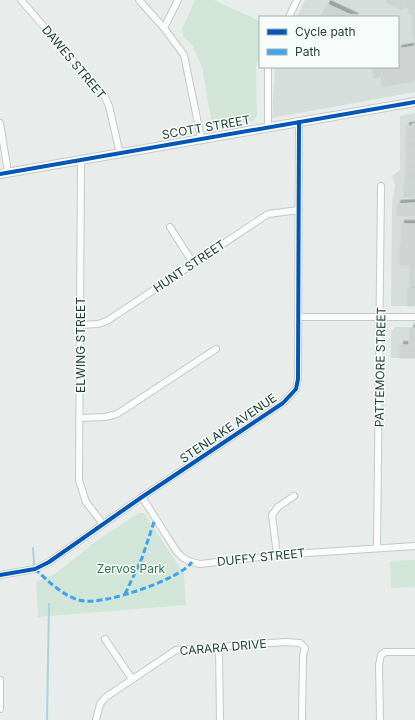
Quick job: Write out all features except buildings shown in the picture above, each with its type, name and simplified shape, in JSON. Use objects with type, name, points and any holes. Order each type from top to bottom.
[{"type":"street","name":"DAWES STREET","points":[[21,0],[105,97],[109,106],[120,154]]},
{"type":"street","points":[[139,0],[164,28],[184,55],[201,138]]},
{"type":"street","points":[[164,28],[178,0]]},
{"type":"street","points":[[289,16],[297,0]]},
{"type":"street","points":[[268,68],[268,127]]},
{"type":"street","name":"SCOTT STREET","points":[[4,173],[415,102]]},
{"type":"street","name":"STENLAKE AVENUE","points":[[0,575],[35,569],[42,566],[289,398],[296,389],[298,379],[299,318],[299,122]]},
{"type":"street","points":[[0,123],[4,173]]},
{"type":"street","name":"ELWING STREET","points":[[81,160],[80,488],[86,502],[103,524]]},
{"type":"street","name":"PATTEMORE STREET","points":[[377,548],[381,317],[381,186]]},
{"type":"street","name":"HUNT STREET","points":[[80,325],[98,324],[107,321],[268,214],[299,210]]},
{"type":"street","points":[[170,227],[193,263]]},
{"type":"street","points":[[299,318],[415,317]]},
{"type":"street","points":[[80,418],[105,417],[117,414],[216,349]]},
{"type":"street","points":[[277,555],[272,515],[278,507],[294,496]]},
{"type":"street","name":"DUFFY STREET","points":[[142,497],[183,559],[200,564],[277,555],[415,546]]},
{"type":"street","points":[[105,639],[132,679]]},
{"type":"street","name":"CARARA DRIVE","points":[[96,720],[100,704],[106,697],[176,650],[285,642],[300,643],[305,648],[303,656],[302,720]]},
{"type":"street","points":[[219,647],[220,720]]},
{"type":"street","points":[[380,720],[381,655],[384,652],[415,652]]},
{"type":"street","points":[[0,680],[0,710]]},
{"type":"shaded area","points":[[305,0],[415,0],[415,92],[272,118],[275,68],[399,68],[399,16],[297,16]]},
{"type":"shaded area","points":[[415,113],[415,306],[391,306],[392,203],[395,186],[392,176],[400,170],[400,116]]},
{"type":"shaded area","points":[[395,327],[415,327],[415,358],[391,358],[391,332]]},
{"type":"green space","points":[[195,0],[214,0],[259,21],[259,60],[256,66],[257,116],[253,121],[217,127],[212,124],[202,67],[192,45],[183,36],[182,29]]},
{"type":"green space","name":"Zervos Park","points":[[139,513],[144,513],[184,574],[186,605],[38,617],[36,582],[55,574],[99,539]]},
{"type":"green space","points":[[415,560],[415,587],[391,588],[390,561]]},
{"type":"waterway","points":[[33,548],[34,564]]},
{"type":"waterway","points":[[47,720],[49,604]]},
{"type":"marked path","points":[[125,594],[142,558],[155,519]]},
{"type":"marked path","points":[[35,569],[58,589],[71,597],[77,600],[94,601],[124,595],[158,583],[185,569],[192,562]]},
{"type":"cycle path","points":[[0,174],[415,102]]},
{"type":"cycle path","points":[[0,575],[35,569],[49,562],[142,497],[283,403],[296,389],[298,379],[299,122]]}]
